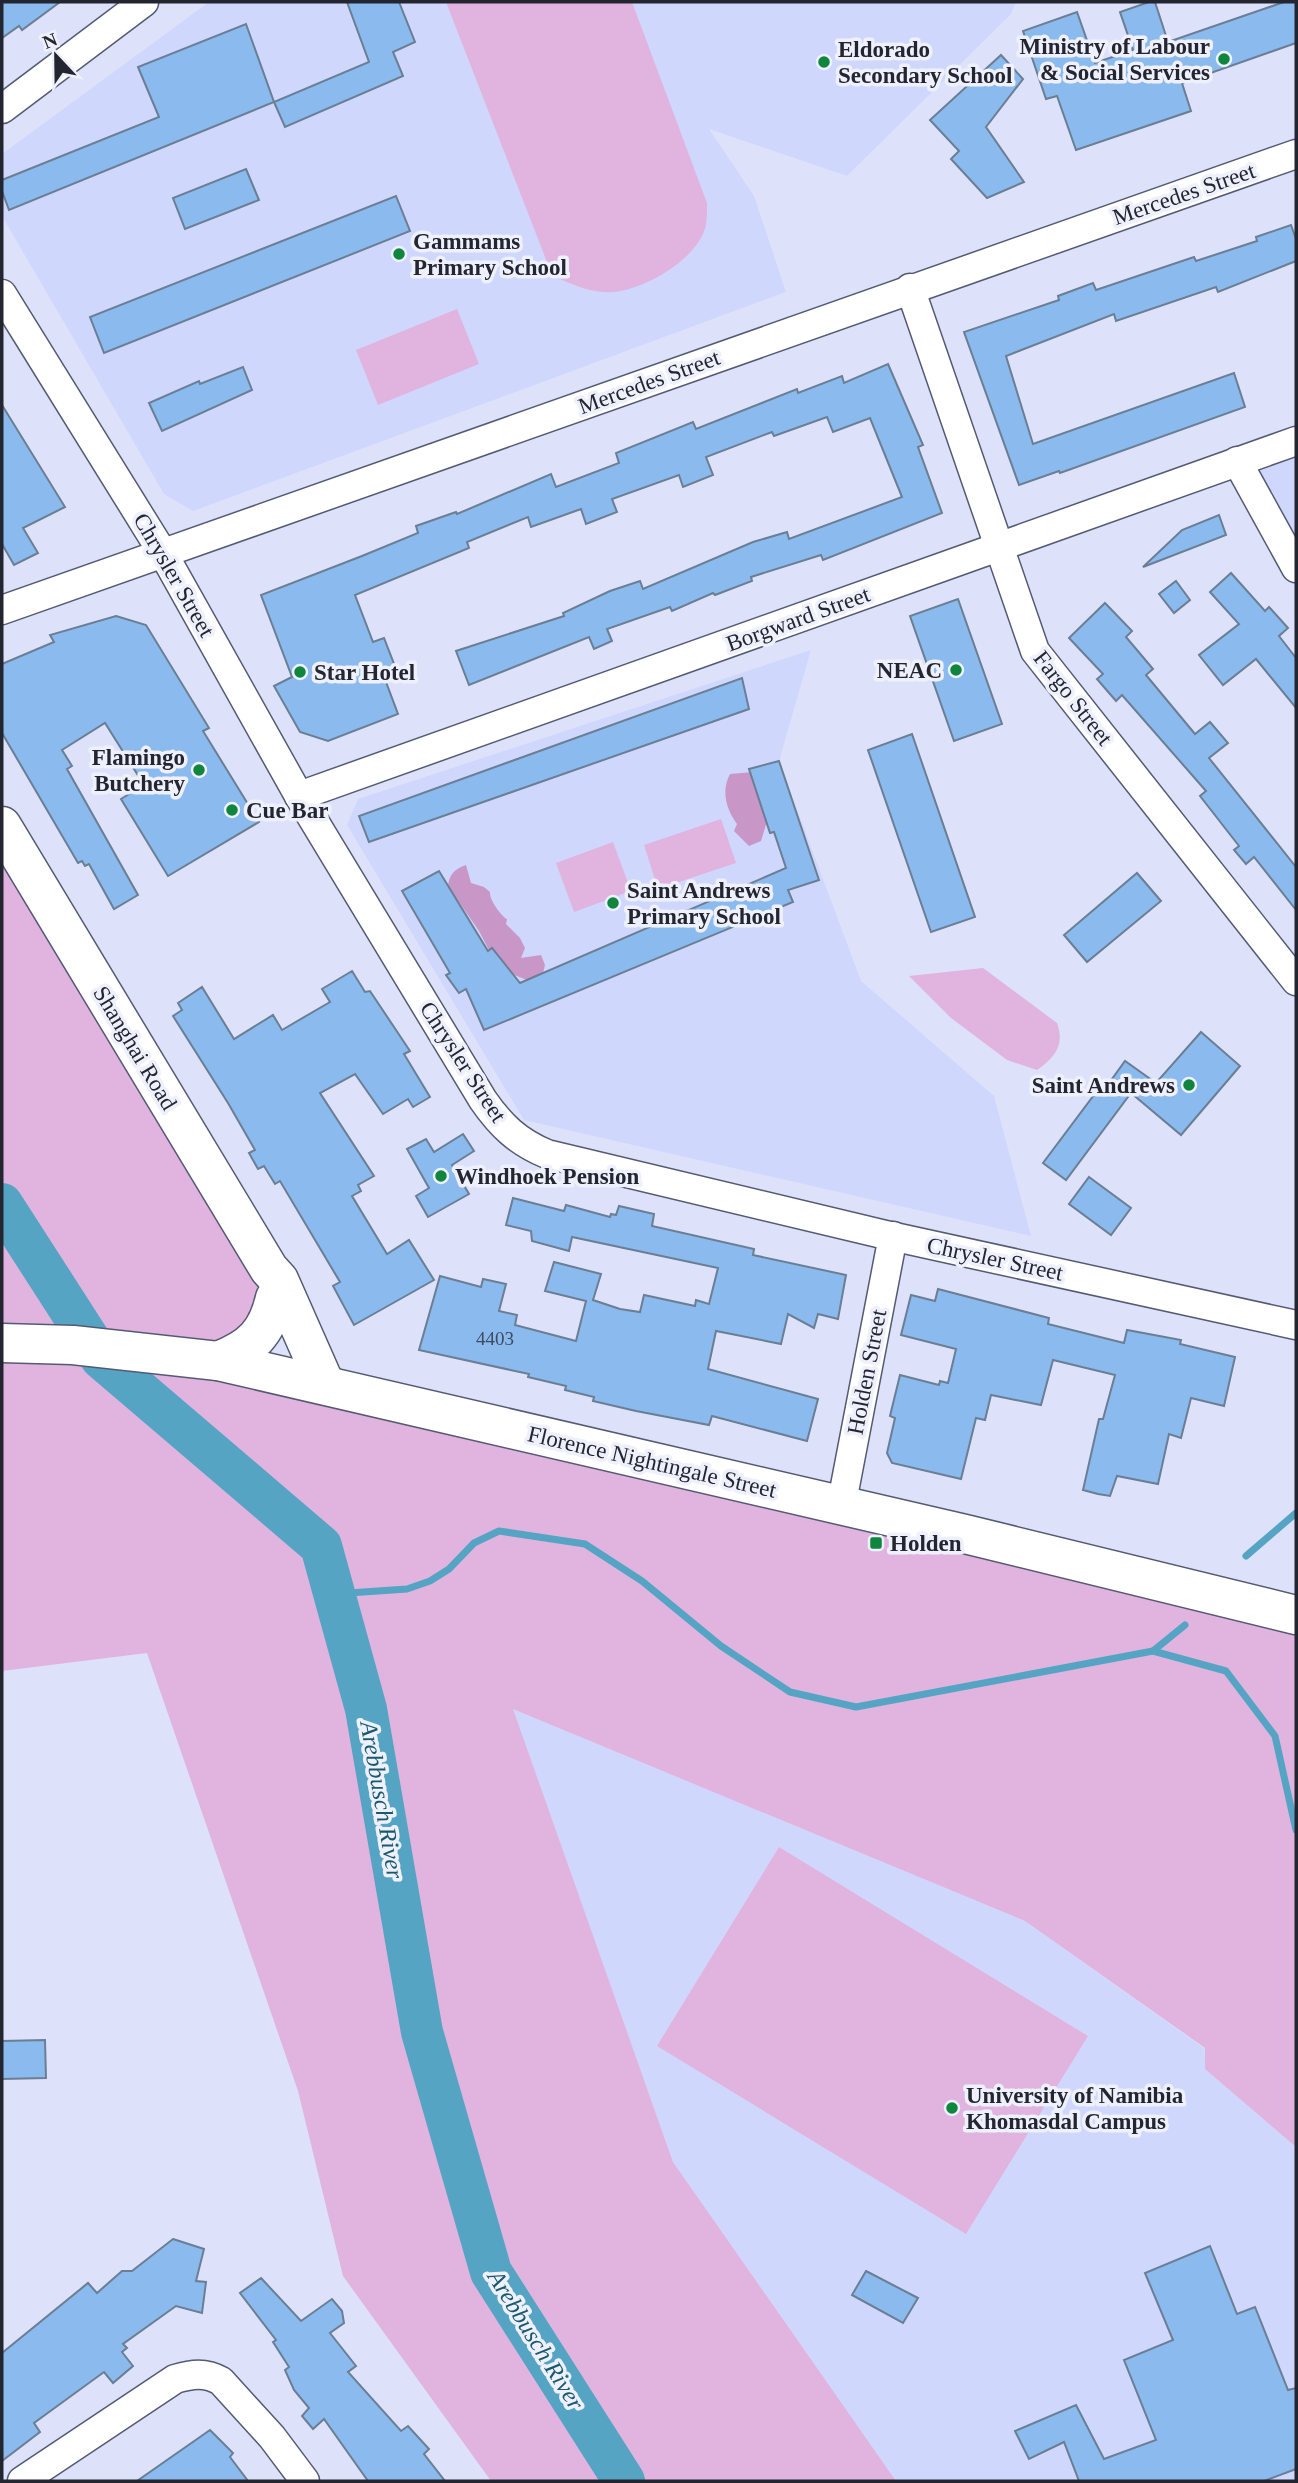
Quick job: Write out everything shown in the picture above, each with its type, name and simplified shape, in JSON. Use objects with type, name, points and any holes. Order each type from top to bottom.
[{"type":"main road","name":"Shanghai Road","points":[[2,826],[272,1284],[279,1280],[316,1382]]},
{"type":"main road","points":[[218,1361],[240,1353],[256,1342],[271,1315],[272,1284]]},
{"type":"main road","name":"Florence Nightingale Street","points":[[2,1343],[73,1345],[218,1361],[965,1534],[1296,1615]]},
{"type":"street","points":[[2,109],[144,2]]},
{"type":"street","name":"Mercedes Street","points":[[2,610],[164,555],[910,288],[1296,155]]},
{"type":"street","name":"Fargo Street","points":[[910,288],[1035,651],[1296,981]]},
{"type":"street","name":"Chrysler Street","points":[[2,294],[164,555],[299,796],[483,1100],[499,1123],[516,1139],[547,1154],[893,1236],[1296,1325]]},
{"type":"street","name":"Borgward Street","points":[[299,796],[1296,441]]},
{"type":"street","points":[[1237,461],[1296,568]]},
{"type":"street","name":"Holden Street","points":[[841,1507],[893,1236]]},
{"type":"street","points":[[22,2481],[155,2392],[192,2374],[210,2375],[221,2381],[272,2437],[305,2481]]},
{"type":"shaded area","name":"Gammams Primary School","points":[[209,2],[1016,2],[1011,14],[847,176],[709,129],[754,196],[786,292],[193,511],[164,494],[2,216],[2,154]]},
{"type":"shaded area","points":[[446,2],[632,2],[707,203],[706,225],[701,237],[682,260],[641,285],[614,292],[590,290],[552,275]]},
{"type":"shaded area","points":[[457,309],[479,364],[378,405],[356,350]]},
{"type":"shaded area","points":[[1296,452],[1296,539],[1254,466]]},
{"type":"shaded area","name":"Saint Andrews Primary School","points":[[811,650],[779,761],[861,981],[994,1096],[1031,1236],[524,1120],[347,825],[358,799]]},
{"type":"shaded area","points":[[753,772],[768,818],[761,841],[749,846],[734,831],[737,824],[730,812],[725,793],[730,774]]},
{"type":"shaded area","points":[[721,819],[736,863],[658,889],[644,845]]},
{"type":"shaded area","points":[[2,826],[269,1269],[240,1353],[1296,1615],[1296,2147],[1205,2069],[1205,2048],[1025,1921],[513,1709],[673,2162],[896,2481],[491,2481],[343,2276],[298,2091],[147,1653],[2,1671]]},
{"type":"shaded area","points":[[613,842],[631,891],[574,912],[556,863]]},
{"type":"shaded area","points":[[466,865],[471,883],[490,892],[496,907],[507,919],[506,924],[520,938],[525,948],[521,958],[541,955],[545,965],[543,973],[527,980],[499,969],[479,931],[448,886],[453,872]]},
{"type":"shaded area","points":[[983,968],[1057,1023],[1060,1038],[1057,1050],[1037,1070],[1007,1060],[951,1018],[909,976]]},
{"type":"shaded area","name":"University of Namibia Khomasdal Campus","points":[[512,1708],[1025,1921],[1205,2049],[1205,2069],[1296,2147],[1296,2481],[896,2481],[673,2162]]},
{"type":"shaded area","points":[[779,1847],[1088,2036],[966,2234],[657,2046]]},
{"type":"building","points":[[2,2],[60,2],[22,30],[19,26],[2,38]]},
{"type":"building","points":[[347,2],[399,2],[415,42],[393,52],[403,76],[285,127],[274,102],[369,62]]},
{"type":"building","points":[[1155,2],[1168,42],[1284,2],[1296,2],[1296,43],[1182,83],[1191,111],[1076,150],[1057,96],[1046,99],[1023,31],[1077,12],[1095,63],[1133,50],[1120,12]]},
{"type":"building","points":[[246,24],[274,102],[9,210],[2,191],[2,180],[159,117],[138,67]]},
{"type":"building","points":[[1001,55],[1023,79],[986,127],[1024,182],[987,198],[951,159],[959,151],[930,120]]},
{"type":"building","points":[[246,169],[259,200],[185,229],[173,198]]},
{"type":"building","points":[[396,196],[410,231],[104,353],[90,317]]},
{"type":"building","points":[[1291,225],[1296,239],[1296,261],[1218,292],[1216,287],[1116,321],[1114,314],[1006,356],[1033,444],[1234,373],[1245,407],[1019,485],[964,332],[1059,300],[1058,296],[1093,283],[1096,290],[1194,257],[1196,261],[1257,241],[1256,237]]},
{"type":"building","points":[[888,364],[923,445],[918,447],[942,513],[823,560],[821,555],[751,577],[752,581],[715,595],[713,593],[672,611],[670,607],[607,629],[612,641],[594,649],[589,637],[469,685],[456,651],[564,616],[563,613],[610,591],[640,581],[643,589],[753,542],[787,532],[789,539],[902,497],[870,418],[833,432],[827,417],[774,436],[772,432],[706,457],[713,475],[683,487],[679,475],[612,499],[617,512],[586,524],[581,509],[531,527],[528,517],[467,542],[469,548],[355,595],[373,642],[384,638],[396,669],[383,674],[398,714],[328,741],[300,732],[274,686],[292,677],[261,595],[418,533],[416,526],[456,512],[457,514],[551,474],[556,487],[619,463],[616,453],[693,422],[696,429],[797,389],[798,393],[842,376],[844,383]]},
{"type":"building","points":[[243,367],[252,390],[162,431],[149,403],[199,381],[200,384]]},
{"type":"building","points":[[2,405],[65,507],[23,528],[38,553],[14,565],[2,544]]},
{"type":"building","points":[[1219,515],[1226,535],[1143,567],[1182,530]]},
{"type":"building","points":[[1231,573],[1265,611],[1269,607],[1288,628],[1279,636],[1296,658],[1296,708],[1256,659],[1223,685],[1199,655],[1239,624],[1210,592]]},
{"type":"building","points":[[1176,581],[1190,600],[1174,613],[1159,594]]},
{"type":"building","name":"NEAC","points":[[958,599],[1002,724],[954,741],[910,616]]},
{"type":"building","points":[[1105,603],[1132,631],[1126,637],[1153,669],[1146,675],[1195,734],[1210,722],[1228,743],[1209,758],[1296,867],[1296,910],[1254,857],[1246,864],[1234,850],[1239,846],[1200,796],[1206,791],[1122,695],[1116,701],[1097,679],[1103,674],[1069,638]]},
{"type":"building","points":[[116,616],[146,625],[209,728],[203,731],[259,822],[168,876],[121,799],[144,785],[105,723],[62,750],[72,766],[67,769],[138,895],[114,909],[89,864],[85,866],[82,861],[78,863],[2,733],[2,664],[54,642],[50,635]]},
{"type":"building","points":[[742,678],[749,709],[369,842],[359,816]]},
{"type":"building","points":[[912,734],[975,917],[931,932],[868,750]]},
{"type":"building","points":[[779,761],[819,880],[788,890],[793,902],[484,1030],[466,989],[459,993],[446,975],[450,973],[402,891],[439,871],[488,951],[492,948],[520,983],[786,868],[774,832],[770,833],[749,769]]},
{"type":"building","points":[[1137,873],[1161,901],[1087,962],[1064,935]]},
{"type":"building","points":[[352,971],[365,992],[370,991],[410,1051],[404,1054],[430,1097],[413,1107],[408,1099],[383,1114],[355,1074],[320,1093],[374,1176],[358,1185],[361,1191],[352,1196],[387,1254],[409,1240],[434,1280],[354,1325],[333,1286],[340,1282],[280,1181],[275,1184],[264,1166],[258,1169],[249,1153],[255,1150],[173,1016],[182,1010],[178,1003],[202,987],[234,1039],[273,1015],[282,1030],[330,1002],[322,989]]},
{"type":"building","points":[[1201,1032],[1240,1066],[1181,1135],[1131,1093],[1066,1180],[1043,1163],[1100,1087],[1104,1090],[1125,1061],[1156,1083]]},
{"type":"building","points":[[463,1134],[474,1151],[452,1165],[469,1194],[428,1217],[416,1196],[429,1188],[407,1149],[426,1139],[434,1152]]},
{"type":"building","points":[[1089,1177],[1131,1208],[1111,1235],[1069,1204]]},
{"type":"building","points":[[513,1198],[564,1211],[566,1205],[610,1217],[611,1214],[616,1215],[619,1206],[654,1214],[652,1226],[754,1249],[753,1255],[846,1275],[838,1319],[818,1314],[814,1328],[788,1314],[781,1344],[716,1331],[708,1369],[818,1399],[807,1441],[712,1416],[709,1425],[593,1401],[594,1397],[565,1390],[566,1386],[528,1377],[529,1374],[419,1350],[440,1276],[481,1287],[483,1279],[506,1284],[499,1311],[517,1315],[515,1325],[576,1341],[586,1301],[545,1291],[554,1262],[601,1274],[593,1300],[620,1309],[640,1312],[644,1295],[695,1306],[696,1300],[709,1304],[718,1268],[572,1237],[569,1251],[532,1241],[531,1231],[506,1225]]},
{"type":"building","points":[[938,1289],[1049,1318],[1048,1324],[1124,1343],[1127,1330],[1181,1340],[1180,1344],[1235,1357],[1224,1406],[1191,1398],[1181,1438],[1169,1434],[1158,1484],[1117,1476],[1110,1496],[1083,1490],[1099,1419],[1103,1419],[1115,1375],[1053,1360],[1041,1405],[991,1395],[985,1420],[976,1418],[961,1479],[892,1463],[887,1453],[895,1418],[890,1416],[900,1375],[939,1385],[940,1381],[948,1383],[956,1349],[901,1335],[911,1295],[935,1301]]},
{"type":"building","points":[[45,2040],[46,2078],[2,2079],[2,2041]]},
{"type":"building","points":[[173,2239],[204,2249],[196,2281],[206,2282],[202,2313],[176,2306],[123,2344],[127,2348],[122,2352],[133,2366],[113,2383],[104,2372],[34,2423],[40,2432],[2,2461],[2,2353],[88,2283],[97,2293],[122,2271],[132,2271]]},
{"type":"building","points":[[1210,2246],[1237,2314],[1255,2307],[1288,2390],[1296,2388],[1296,2469],[1264,2481],[1079,2481],[1064,2442],[1029,2459],[1015,2431],[1076,2405],[1104,2459],[1156,2440],[1124,2360],[1173,2340],[1145,2273]]},
{"type":"building","points":[[866,2271],[918,2298],[903,2323],[852,2295]]},
{"type":"building","points":[[261,2278],[301,2321],[332,2299],[342,2311],[344,2323],[330,2333],[356,2366],[348,2372],[401,2431],[408,2426],[429,2449],[424,2454],[445,2481],[368,2481],[324,2419],[313,2429],[302,2416],[309,2408],[294,2390],[285,2370],[289,2367],[273,2342],[276,2340],[240,2293]]},
{"type":"building","points":[[210,2430],[233,2453],[230,2457],[248,2481],[137,2481]]},
{"type":"waterway","name":"Arebbusch River","points":[[2,1204],[101,1358],[321,1546],[366,1709],[422,2032],[491,2272],[624,2481]]},
{"type":"waterway","points":[[1246,1556],[1296,1513]]},
{"type":"waterway","points":[[334,1594],[407,1589],[430,1581],[449,1569],[474,1543],[499,1531],[585,1544],[642,1581],[721,1646],[790,1692],[856,1707],[1153,1651],[1226,1671],[1275,1736],[1296,1830]]},
{"type":"waterway","points":[[1153,1651],[1185,1625]]},
{"type":"place","name":"Ministry of Labour & Social Services","points":[[1224,59]]},
{"type":"place","name":"Eldorado Secondary School","points":[[824,62]]},
{"type":"place","name":"Gammams Primary School","points":[[399,254]]},
{"type":"place","name":"NEAC","points":[[956,670]]},
{"type":"place","name":"Star Hotel","points":[[300,672]]},
{"type":"place","name":"Flamingo Butchery","points":[[199,770]]},
{"type":"place","name":"Cue Bar","points":[[232,810]]},
{"type":"place","name":"Saint Andrews Primary School","points":[[613,903]]},
{"type":"place","name":"Saint Andrews","points":[[1189,1085]]},
{"type":"place","name":"Windhoek Pension","points":[[441,1176]]},
{"type":"place","name":"Holden","points":[[876,1543]]},
{"type":"place","name":"University of Namibia Khomasdal Campus","points":[[952,2108]]}]
